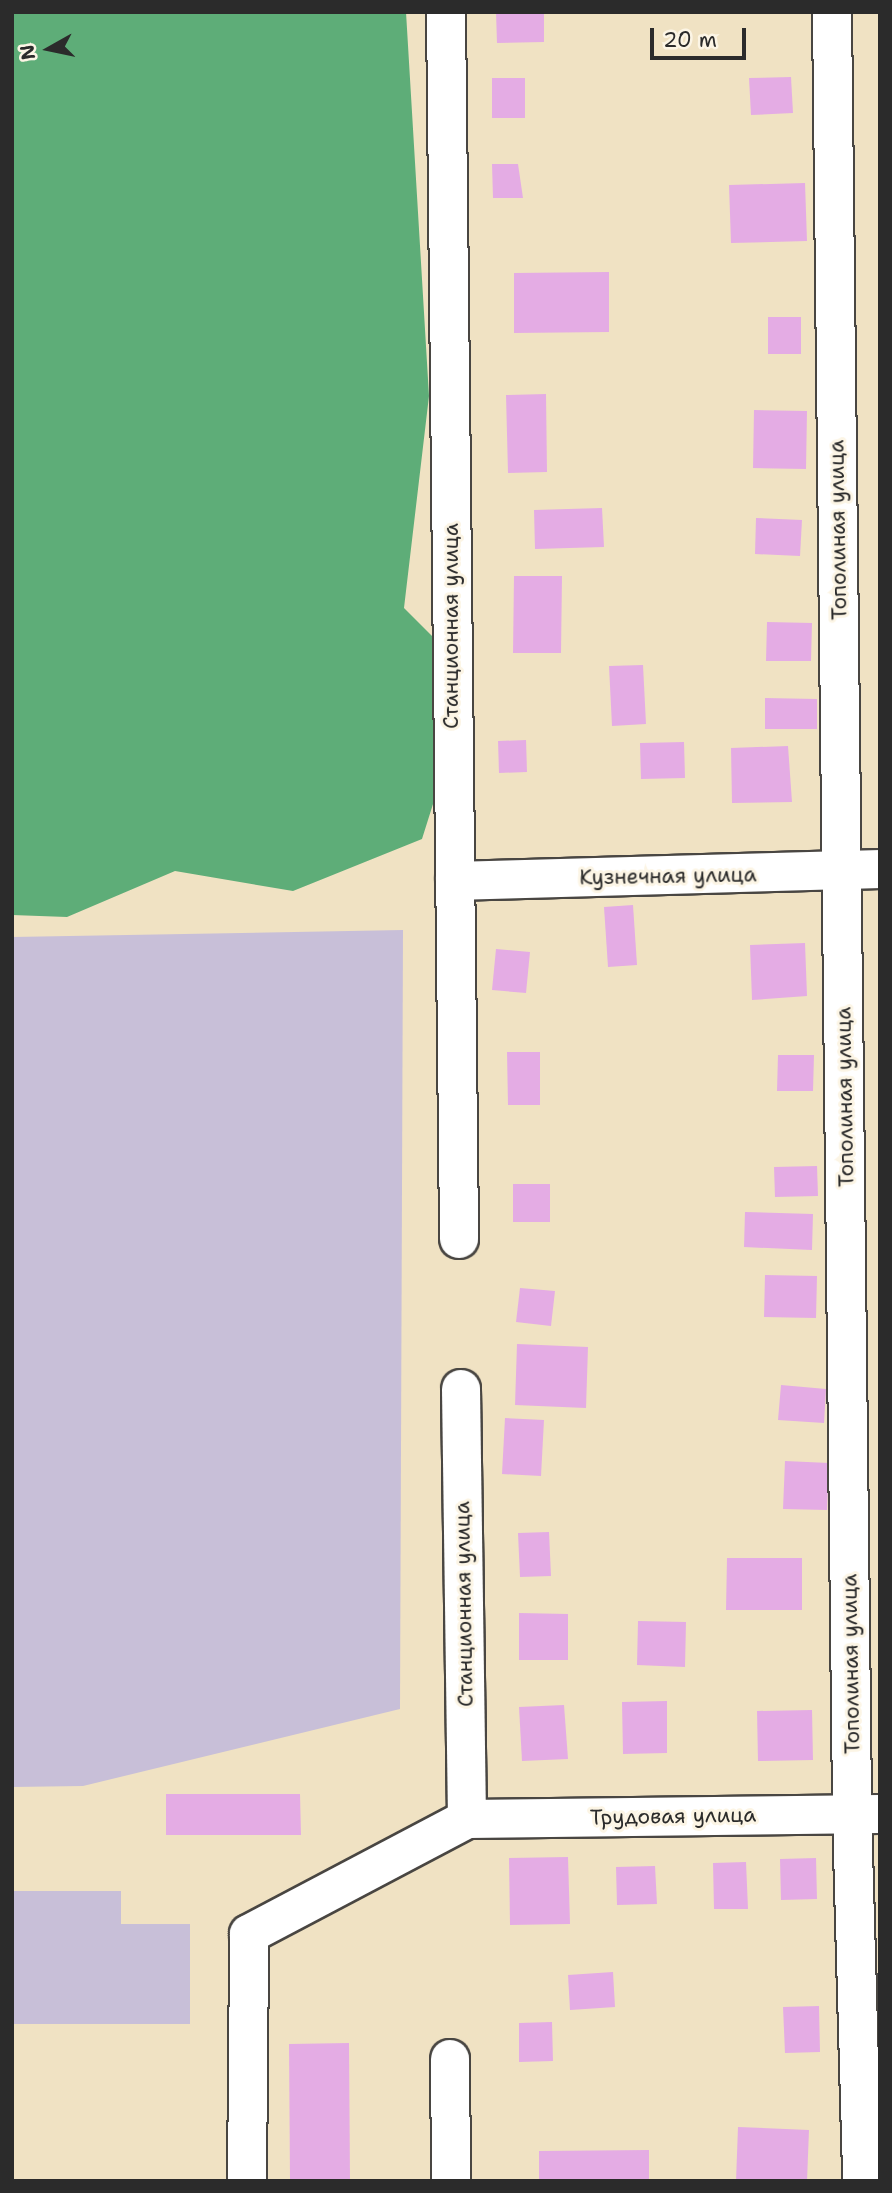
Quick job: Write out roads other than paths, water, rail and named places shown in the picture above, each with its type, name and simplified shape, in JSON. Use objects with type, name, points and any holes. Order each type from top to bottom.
[{"type":"street","name":"Станционная улица","points":[[446,12],[459,1239]]},
{"type":"street","name":"Тополиная улица","points":[[832,12],[842,872],[866,1814],[862,2181]]},
{"type":"street","name":"Кузнечная улица","points":[[455,881],[880,869]]},
{"type":"street","name":"Станционная улица","points":[[461,1389],[467,1819]]},
{"type":"street","name":"Трудовая улица","points":[[467,1819],[866,1814]]},
{"type":"street","points":[[247,2181],[249,1934],[467,1819]]},
{"type":"street","points":[[450,2059],[451,2181]]}]
